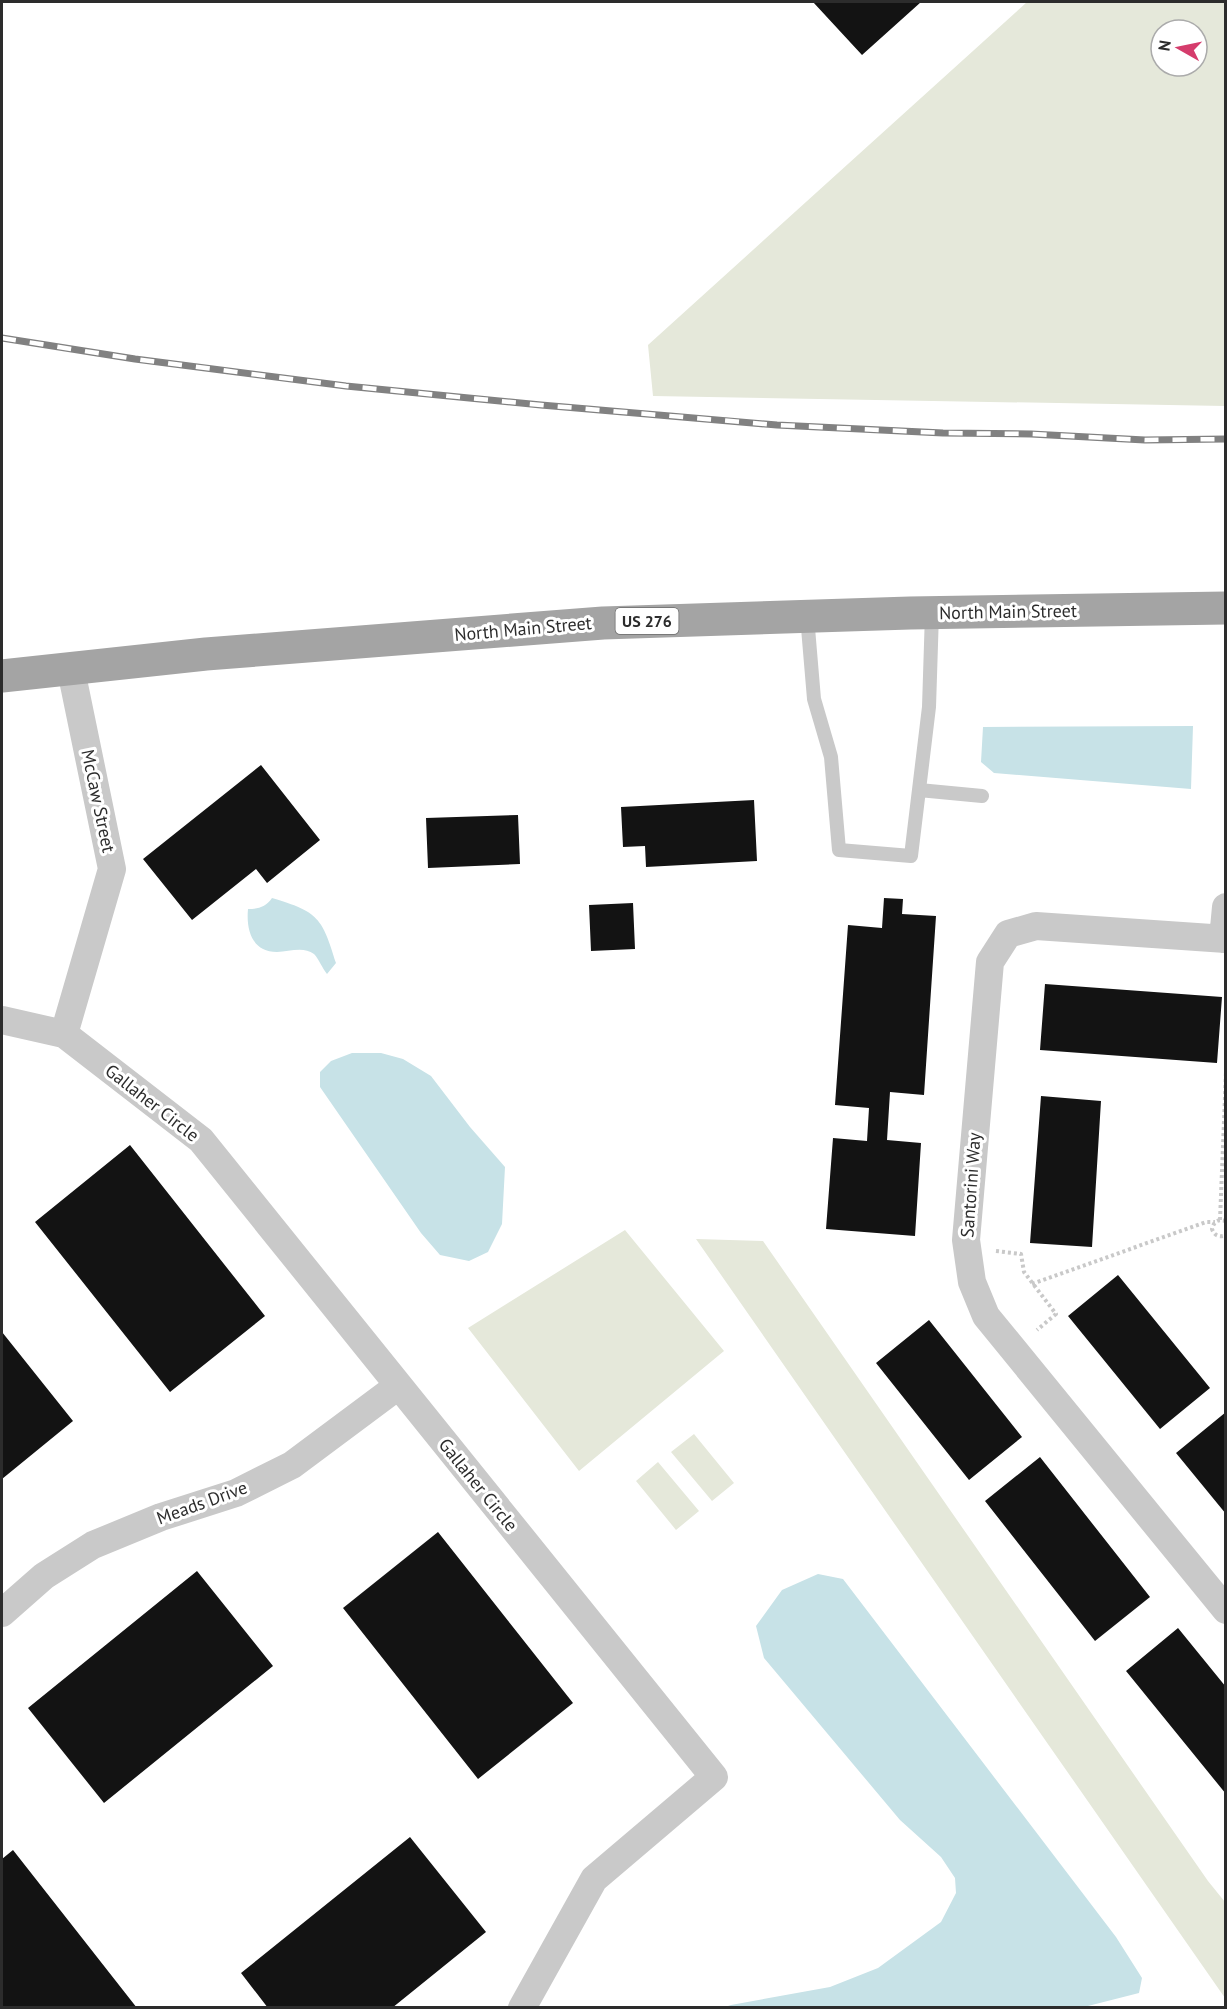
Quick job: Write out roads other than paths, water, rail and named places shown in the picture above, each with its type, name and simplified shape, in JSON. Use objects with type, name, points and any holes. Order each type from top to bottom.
[{"type":"main road","name":"North Main Street","points":[[2,676],[206,654],[595,624],[932,612],[1226,608]]},
{"type":"street","name":"McCaw Street","points":[[64,1034],[112,869],[71,670]]},
{"type":"street","points":[[1224,939],[1226,907]]},
{"type":"street","name":"Santorini Way","points":[[1224,939],[1036,926],[1008,934],[990,962],[966,1240],[972,1282],[986,1316],[1226,1610]]},
{"type":"street","name":"Gallaher Circle","points":[[2,1020],[64,1034],[201,1140],[714,1776],[594,1879],[522,2007]]},
{"type":"street","name":"Meads Drive","points":[[2,1613],[44,1576],[93,1545],[161,1517],[236,1493],[292,1465],[398,1386]]},
{"type":"lane","points":[[807,616],[814,699],[831,757],[840,850],[911,856],[928,707],[932,612]]},
{"type":"lane","points":[[919,790],[982,796]]},
{"type":"water","points":[[1193,726],[1191,789],[994,773],[981,762],[983,727]]},
{"type":"water","points":[[272,898],[309,913],[322,926],[336,963],[327,974],[316,956],[310,952],[268,951],[256,944],[248,925],[248,909],[262,907]]},
{"type":"water","points":[[352,1053],[381,1053],[403,1059],[431,1076],[470,1127],[505,1167],[502,1224],[488,1252],[469,1261],[440,1255],[421,1233],[320,1087],[320,1072],[331,1061]]},
{"type":"water","points":[[818,1574],[843,1579],[1116,1937],[1142,1978],[1139,1993],[1084,2007],[725,2007],[830,1987],[878,1968],[941,1922],[956,1893],[955,1878],[941,1857],[900,1820],[764,1658],[756,1626],[782,1590]]},
{"type":"railway","points":[[2,338],[135,359],[346,386],[777,425],[1145,440],[1226,439]]}]
